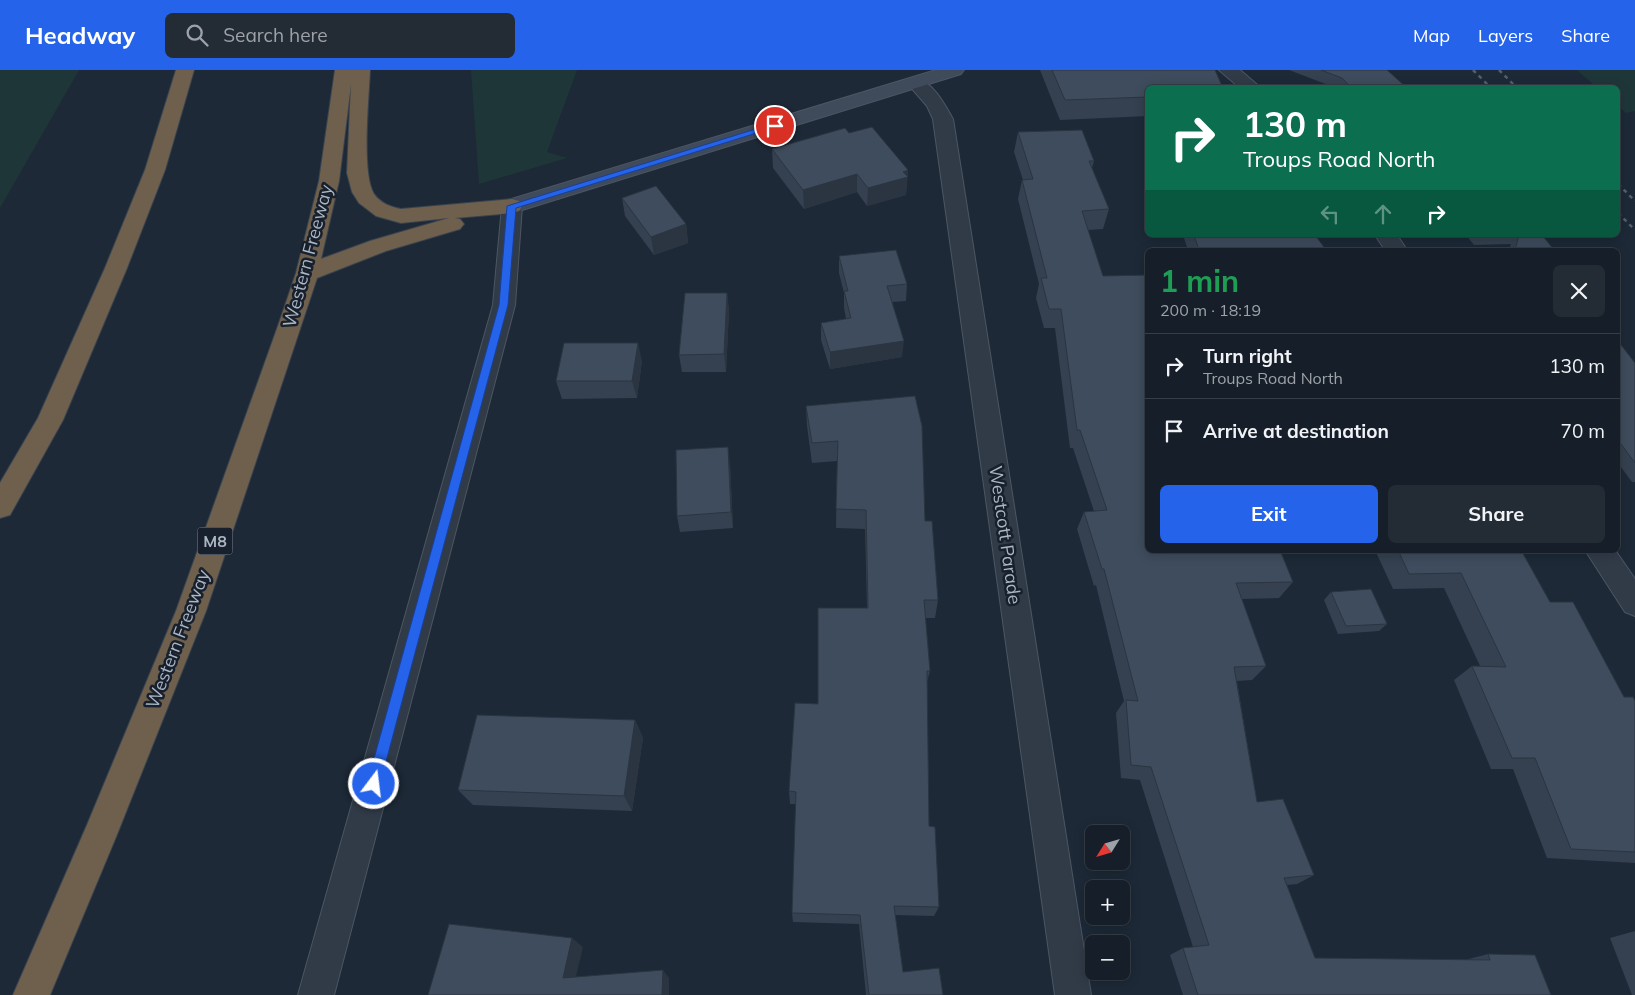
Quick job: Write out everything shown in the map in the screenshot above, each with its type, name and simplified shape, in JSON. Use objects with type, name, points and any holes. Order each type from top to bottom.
[{"type":"highway","points":[[0,507],[50,420],[116,268],[155,170],[185,70]]},
{"type":"highway","name":"Western Freeway","points":[[31,995],[103,828],[191,611],[307,273],[329,181],[344,70]]},
{"type":"highway","points":[[361,70],[358,173],[360,187],[373,207],[384,212],[409,216],[512,206]]},
{"type":"highway","points":[[307,273],[378,246],[512,206]]},
{"type":"street","points":[[316,995],[504,305],[512,206],[955,70]]},
{"type":"street","points":[[1228,70],[1248,85]]},
{"type":"street","name":"Westcott Parade","points":[[916,83],[935,104],[943,119],[1074,995]]},
{"type":"street","points":[[1387,237],[1395,248]]},
{"type":"street","points":[[1601,553],[1635,603]]},
{"type":"green space","points":[[0,70],[79,70],[0,208]]},
{"type":"green space","points":[[471,70],[577,70],[547,152],[567,158],[479,184]]},
{"type":"green space","points":[[1577,70],[1635,70],[1635,111],[1626,113],[1620,108],[1620,85],[1594,85]]},
{"type":"building","points":[[1052,70],[1215,70],[1222,85],[1145,85],[1145,97],[1065,100]]},
{"type":"building","points":[[1321,70],[1387,70],[1404,85],[1349,85],[1342,78]]},
{"type":"building","points":[[872,127],[908,170],[903,172],[908,177],[868,188],[857,174],[803,190],[772,149],[845,128],[849,133]]},
{"type":"building","points":[[1082,130],[1094,161],[1089,161],[1109,209],[1082,211],[1103,276],[1145,275],[1145,553],[1281,553],[1293,582],[1236,583],[1266,666],[1234,667],[1257,802],[1283,799],[1314,875],[1284,878],[1315,958],[1490,960],[1488,954],[1535,955],[1551,995],[1198,995],[1183,948],[1209,945],[1151,767],[1131,765],[1126,700],[1138,701],[1104,569],[1102,569],[1084,512],[1107,510],[1080,430],[1077,430],[1061,309],[1049,309],[1041,278],[1047,278],[1022,180],[1033,179],[1018,132]]},
{"type":"building","points":[[656,186],[686,224],[651,237],[622,198]]},
{"type":"building","points":[[1195,237],[1316,237],[1325,248],[1198,248]]},
{"type":"building","points":[[1518,237],[1544,237],[1552,248],[1516,248]]},
{"type":"building","points":[[896,250],[907,284],[887,286],[904,341],[830,352],[821,323],[851,318],[844,291],[848,291],[839,256]]},
{"type":"building","points":[[685,293],[727,293],[724,354],[679,355]]},
{"type":"building","points":[[564,343],[638,343],[632,381],[556,381]]},
{"type":"building","points":[[1620,344],[1635,363],[1635,463],[1620,443]]},
{"type":"building","points":[[915,396],[922,426],[925,521],[932,521],[938,600],[924,600],[930,671],[927,671],[929,826],[935,827],[939,907],[894,906],[903,972],[939,968],[943,995],[869,995],[860,915],[792,913],[796,792],[789,791],[795,703],[818,704],[818,608],[868,608],[866,510],[836,509],[838,441],[812,443],[806,406]]},
{"type":"building","points":[[728,447],[731,512],[677,516],[676,450]]},
{"type":"building","points":[[1399,553],[1523,553],[1550,602],[1573,602],[1624,697],[1633,697],[1635,701],[1635,852],[1571,849],[1535,758],[1512,758],[1472,666],[1506,667],[1461,573],[1409,574]]},
{"type":"building","points":[[1371,589],[1387,624],[1346,626],[1331,592]]},
{"type":"building","points":[[477,715],[635,720],[624,796],[458,790]]},
{"type":"building","points":[[449,924],[572,938],[563,978],[663,970],[662,995],[428,995]]},
{"type":"railway","points":[[1473,70],[1488,85]]},
{"type":"railway","points":[[1499,70],[1514,85]]},
{"type":"railway","points":[[1620,186],[1635,201]]},
{"type":"railway","points":[[1620,215],[1635,230]]},
{"type":"route","points":[[374,784],[504,305],[512,206],[775,126]]}]
